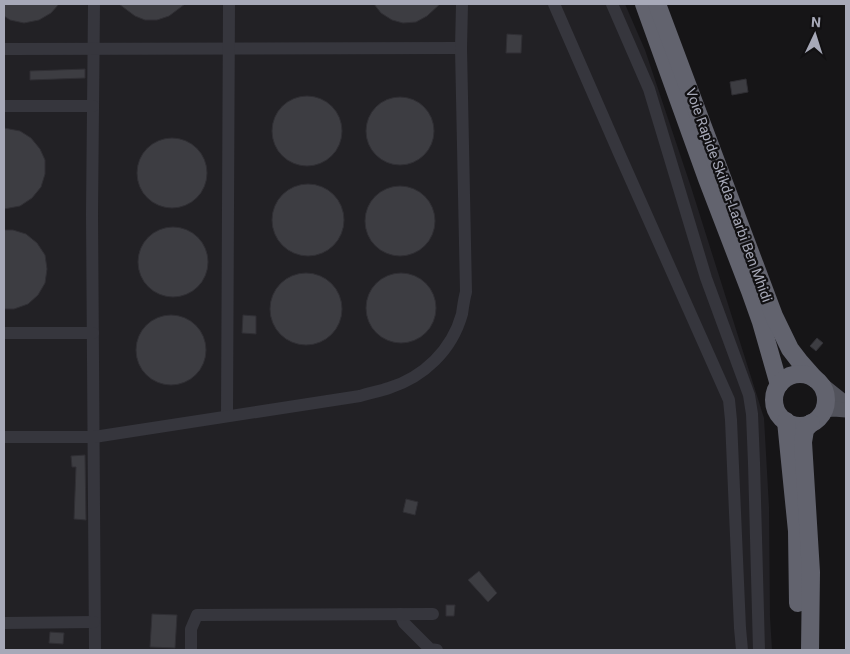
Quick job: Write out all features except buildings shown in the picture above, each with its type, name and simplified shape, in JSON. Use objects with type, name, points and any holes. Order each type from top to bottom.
[{"type":"highway","name":"Voie Rapide Skikda-Laarbi Ben Mhidi","points":[[644,4],[707,179],[750,291],[779,385]]},
{"type":"highway","name":"Voie Rapide Skikda-Laarbi Ben Mhidi","points":[[657,4],[774,316],[790,349],[818,381]]},
{"type":"highway","points":[[810,650],[811,572],[803,442],[805,430],[824,410],[826,399],[825,393],[818,381],[804,374],[787,377],[779,385],[775,396],[774,402],[778,413],[786,421],[798,425],[811,423]]},
{"type":"highway","points":[[786,421],[797,531],[799,650]]},
{"type":"main road","points":[[818,381],[846,404]]},
{"type":"main road","points":[[824,410],[846,410]]},
{"type":"lane","points":[[94,4],[92,214],[95,650]]},
{"type":"lane","points":[[227,416],[229,4]]},
{"type":"lane","points":[[4,437],[94,437],[360,396],[413,378],[435,361],[451,340],[461,316],[466,292],[461,48],[462,4]]},
{"type":"lane","points":[[554,4],[729,400],[742,650]]},
{"type":"lane","points":[[612,4],[649,89],[706,278],[749,395],[752,414],[754,464],[759,650]]},
{"type":"lane","points":[[4,48],[461,48]]},
{"type":"lane","points":[[4,106],[93,106]]},
{"type":"lane","points":[[4,333],[93,333]]},
{"type":"lane","points":[[400,614],[410,630],[430,649],[437,650]]},
{"type":"lane","points":[[191,650],[191,629],[197,615],[434,614]]},
{"type":"lane","points":[[4,623],[94,622]]},
{"type":"shaded area","points":[[4,4],[625,4],[645,50],[691,187],[764,418],[769,507],[772,650],[4,650]]}]
